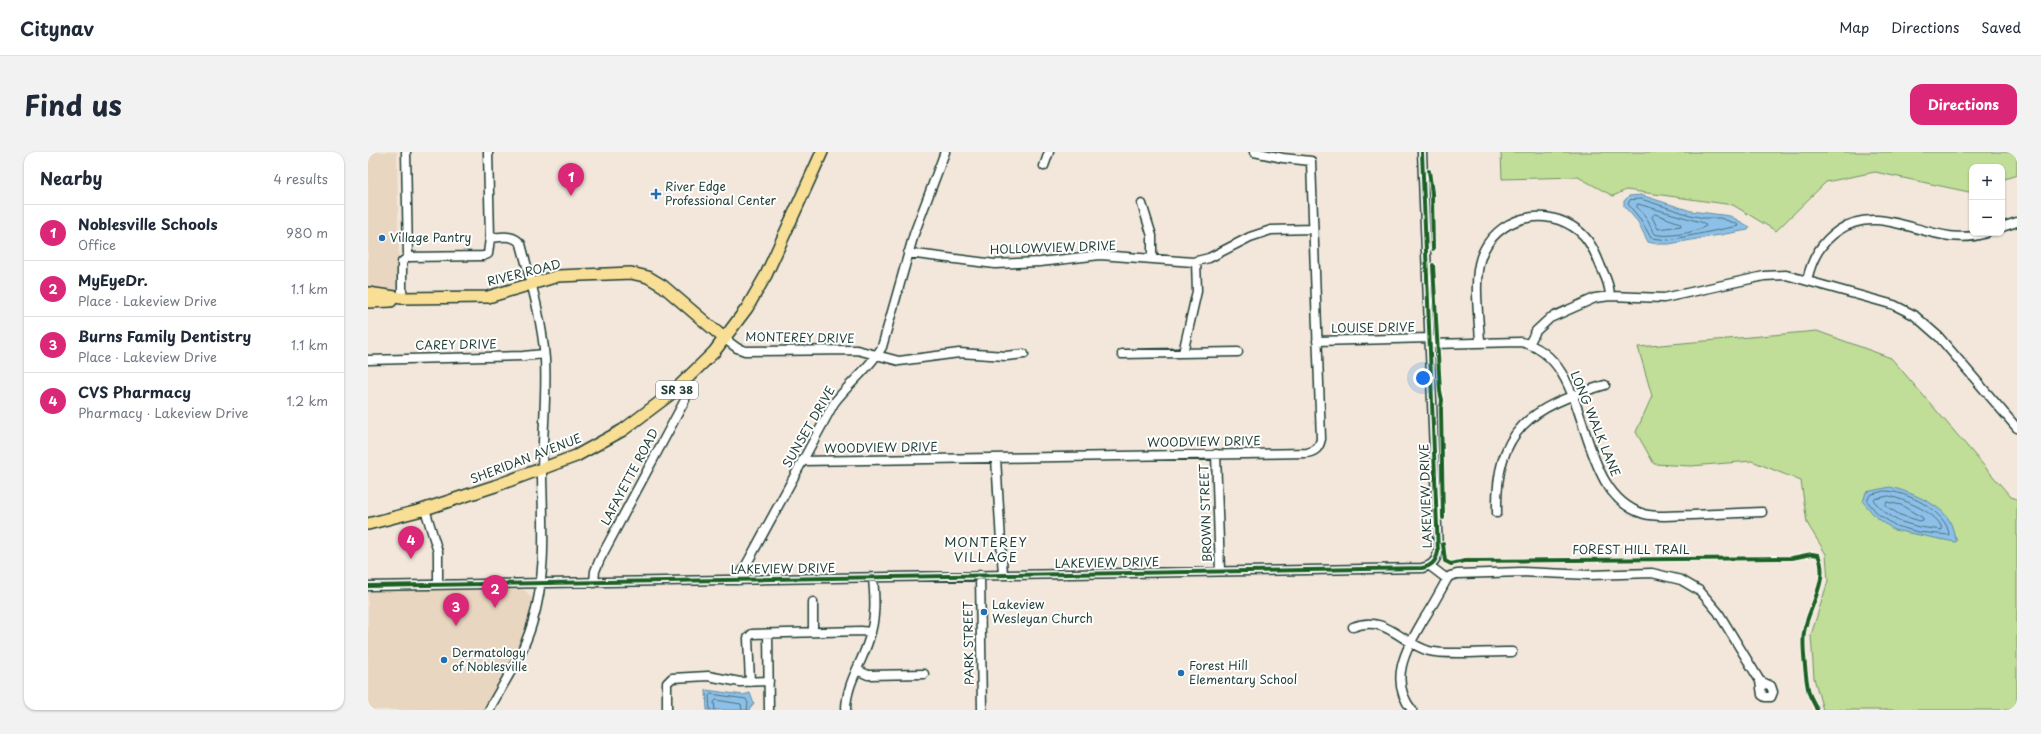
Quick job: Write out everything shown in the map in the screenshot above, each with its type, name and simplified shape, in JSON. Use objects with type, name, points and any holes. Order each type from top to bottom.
[{"type":"main road","name":"SHERIDAN AVENUE","points":[[368,524],[396,516],[401,517],[576,456],[606,440],[648,413],[684,383],[725,339],[747,308],[766,275],[822,152]]},
{"type":"main road","name":"RIVER ROAD","points":[[368,293],[402,298],[488,297],[558,276],[636,274],[663,286],[725,339]]},
{"type":"main road","name":"RIVER ROAD","points":[[368,302],[382,303],[402,298]]},
{"type":"main road","name":"SHERIDAN AVENUE","points":[[368,531],[398,521],[401,517]]},
{"type":"street","points":[[406,152],[408,257]]},
{"type":"street","points":[[402,298],[402,262],[408,257],[483,256],[488,254],[490,238],[488,152]]},
{"type":"street","name":"SUNSET DRIVE","points":[[738,580],[834,403],[877,355],[885,338],[908,253],[944,152]]},
{"type":"street","points":[[1044,166],[1048,152]]},
{"type":"street","name":"WOODVIEW DRIVE","points":[[802,461],[1307,453],[1318,448],[1321,439],[1310,161],[1283,158],[1254,152]]},
{"type":"street","name":"LAKEVIEW DRIVE","points":[[368,586],[1422,568],[1430,566],[1434,563],[1438,552],[1422,152]]},
{"type":"street","points":[[1142,204],[1152,236],[1152,259]]},
{"type":"street","points":[[1480,342],[1478,274],[1481,256],[1494,235],[1505,226],[1518,220],[1532,217],[1552,218],[1579,231],[1597,257],[1609,286],[1610,296]]},
{"type":"street","points":[[1807,280],[1814,256],[1827,239],[1847,225],[1865,220],[1881,220],[1962,238],[1972,236]]},
{"type":"street","points":[[2005,227],[2017,222]]},
{"type":"street","name":"HOLLOWVIEW DRIVE","points":[[908,253],[995,264],[1040,262],[1096,256],[1196,261],[1216,255],[1250,237],[1271,230],[1313,229]]},
{"type":"street","points":[[489,710],[512,670],[528,636],[536,612],[543,566],[542,469],[546,393],[542,328],[521,244],[516,238],[490,238]]},
{"type":"street","points":[[1183,353],[1197,291],[1196,261]]},
{"type":"street","points":[[1529,344],[1536,331],[1550,318],[1590,299],[1610,296],[1664,298],[1771,274],[1786,275],[1894,305],[1920,319],[1939,337],[2017,428]]},
{"type":"street","name":"MONTEREY DRIVE","points":[[725,339],[737,348],[745,351],[857,350],[891,360],[908,361],[959,353],[1006,356],[1024,354]]},
{"type":"street","name":"LOUISE DRIVE","points":[[1317,341],[1430,341]]},
{"type":"street","name":"LONG WALK LANE","points":[[1430,341],[1512,341],[1529,344],[1554,362],[1572,395],[1606,483],[1618,500],[1625,506],[1645,514],[1662,516],[1762,512]]},
{"type":"street","points":[[1122,354],[1238,352]]},
{"type":"street","name":"CAREY DRIVE","points":[[368,360],[523,356],[544,354]]},
{"type":"street","name":"LAFAYETTE ROAD","points":[[594,583],[595,571],[600,559],[685,400],[686,389],[684,383]]},
{"type":"street","points":[[1496,513],[1496,495],[1500,466],[1505,451],[1513,437],[1533,415],[1572,395],[1605,385]]},
{"type":"street","name":"BROWN STREET","points":[[1216,454],[1220,571]]},
{"type":"street","points":[[996,458],[1003,575]]},
{"type":"street","points":[[425,509],[438,552],[438,584]]},
{"type":"street","points":[[1430,566],[1447,579]]},
{"type":"street","points":[[1412,710],[1402,692],[1400,675],[1403,659],[1447,579],[1452,575],[1489,572],[1590,575],[1652,572],[1669,576],[1700,591],[1712,605],[1760,681]]},
{"type":"street","name":"PARK STREET","points":[[980,575],[982,710]]},
{"type":"street","points":[[846,710],[848,690],[871,632],[876,604],[873,578]]},
{"type":"street","points":[[813,602],[813,632]]},
{"type":"street","points":[[1353,627],[1360,624],[1374,623],[1389,629],[1411,642],[1433,652],[1512,652]]},
{"type":"street","points":[[750,682],[750,635],[813,632],[871,632]]},
{"type":"street","points":[[768,634],[769,710]]},
{"type":"street","points":[[856,670],[868,675],[924,674]]},
{"type":"street","points":[[666,710],[667,683],[672,678],[708,676],[732,681],[769,681]]},
{"type":"shaded area","points":[[368,152],[397,152],[399,272],[398,288],[392,290],[368,289]]},
{"type":"shaded area","points":[[423,588],[521,589],[526,591],[532,599],[528,622],[519,646],[486,710],[368,710],[368,592]]},
{"type":"green space","points":[[1501,152],[2017,152],[2017,175],[2005,179],[2005,164],[1969,164],[1969,192],[1875,172],[1826,182],[1776,231],[1733,205],[1626,190],[1613,196],[1578,177],[1502,179]]},
{"type":"green space","points":[[1817,331],[1891,358],[2011,497],[2017,499],[2017,710],[1823,710],[1814,678],[1811,635],[1828,581],[1826,554],[1807,523],[1801,481],[1752,461],[1691,466],[1654,464],[1636,432],[1652,396],[1638,347]]},
{"type":"water","points":[[1641,195],[1691,211],[1730,216],[1750,227],[1748,230],[1669,244],[1648,242],[1638,222],[1624,206],[1624,201],[1629,196]]},
{"type":"water","points":[[1890,487],[1923,499],[1939,509],[1945,514],[1950,522],[1957,541],[1955,542],[1894,530],[1876,517],[1863,502],[1866,492]]},
{"type":"water","points":[[706,690],[743,695],[750,693],[754,704],[749,710],[707,710]]},
{"type":"cycle path","points":[[368,586],[1422,568],[1428,566],[1435,560],[1438,552],[1422,152]]},
{"type":"cycle path","points":[[1429,171],[1432,193],[1433,249]]},
{"type":"cycle path","points":[[1433,265],[1440,391],[1442,400],[1443,518]]},
{"type":"cycle path","name":"FOREST HILL TRAIL","points":[[1443,544],[1445,561],[1451,564],[1465,561],[1792,558],[1812,554],[1818,555],[1821,565],[1820,584],[1804,632],[1808,687],[1817,710]]},
{"type":"place","name":"River Edge Professional Center","points":[[656,194]]},
{"type":"place","name":"Noblesville Schools","points":[[571,196]]},
{"type":"place","name":"Village Pantry","points":[[382,238]]},
{"type":"place","name":"CVS Pharmacy","points":[[411,559]]},
{"type":"place","name":"MyEyeDr.","points":[[495,608]]},
{"type":"place","name":"Lakeview Wesleyan Church","points":[[984,612]]},
{"type":"place","name":"Burns Family Dentistry","points":[[456,626]]},
{"type":"place","name":"Dermatology of Noblesville","points":[[444,660]]},
{"type":"place","name":"Forest Hill Elementary School","points":[[1181,673]]},
{"type":"district","name":"MONTEREY VILLAGE","points":[[986,550]]}]
